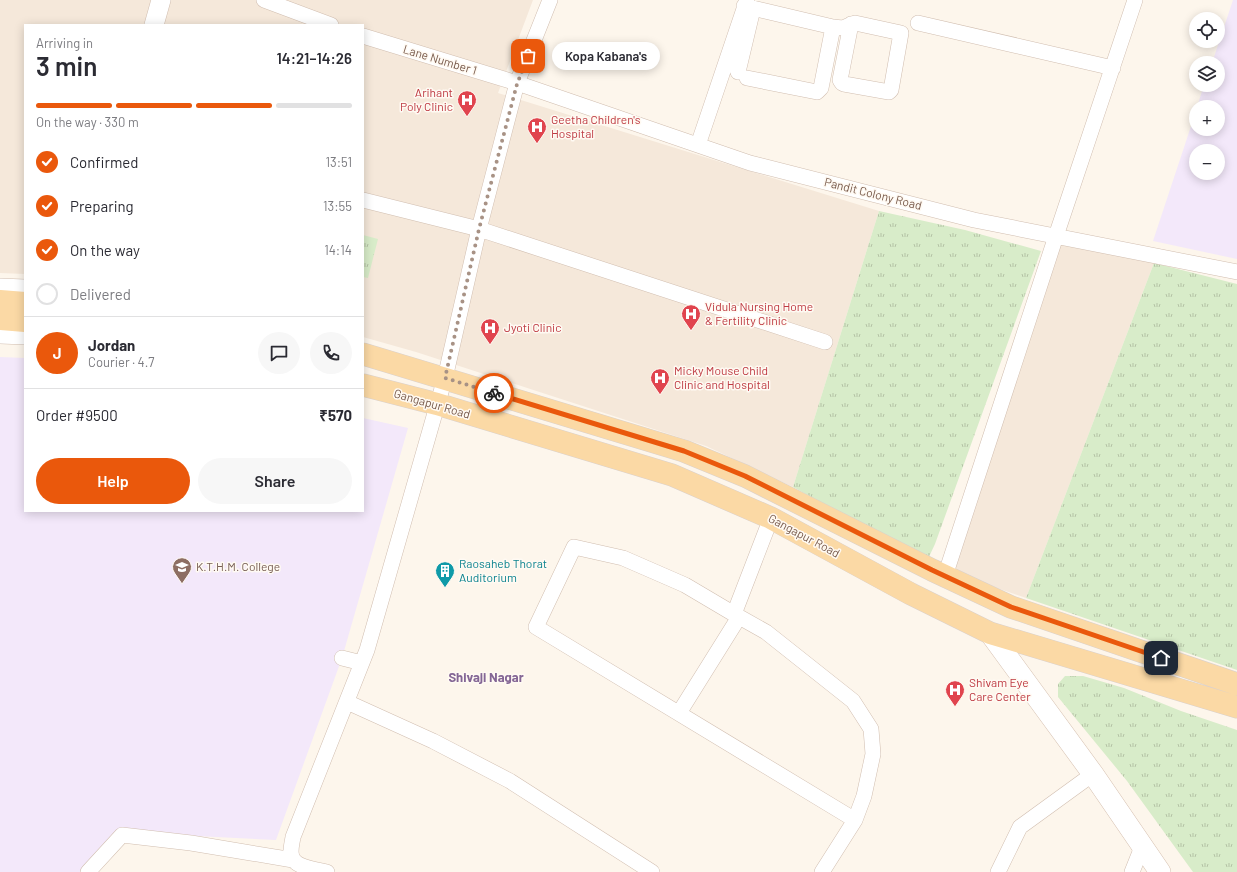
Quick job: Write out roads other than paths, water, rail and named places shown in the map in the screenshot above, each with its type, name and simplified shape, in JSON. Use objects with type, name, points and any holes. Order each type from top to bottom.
[{"type":"main road","points":[[0,301],[24,303]]},
{"type":"main road","points":[[0,319],[24,321]]},
{"type":"main road","points":[[364,354],[684,451],[745,476],[945,576],[1011,607],[1237,684]]},
{"type":"main road","name":"Gangapur Road","points":[[364,385],[437,404],[672,475],[771,518],[911,594],[990,633],[1237,707]]},
{"type":"main road","points":[[990,633],[1093,774],[1160,872]]},
{"type":"street","points":[[154,24],[161,0]]},
{"type":"street","points":[[264,0],[328,24]]},
{"type":"street","points":[[293,860],[291,851],[293,836],[367,650],[445,378],[479,229],[517,84],[550,0]]},
{"type":"street","points":[[945,576],[1135,0]]},
{"type":"street","points":[[698,145],[742,31],[748,5],[833,27],[845,28],[851,24],[855,23],[901,33],[889,92],[844,84],[841,82],[840,80],[851,24]]},
{"type":"street","points":[[918,23],[1113,68]]},
{"type":"street","points":[[742,31],[742,75],[817,92],[821,88],[833,27]]},
{"type":"street","name":"Lane Number 1","points":[[364,36],[517,84]]},
{"type":"street","name":"Pandit Colony Road","points":[[517,84],[750,163],[959,216],[1237,272]]},
{"type":"street","points":[[364,200],[479,229],[825,342]]},
{"type":"street","points":[[0,288],[24,289]]},
{"type":"street","points":[[0,334],[24,335]]},
{"type":"street","points":[[679,713],[737,615],[771,518]]},
{"type":"street","points":[[822,872],[855,820],[864,796],[873,754],[871,729],[853,701],[766,632],[685,585],[623,558],[574,547],[536,627],[855,820]]},
{"type":"street","points":[[342,658],[362,663]]},
{"type":"street","points":[[347,702],[434,741],[510,781],[652,872]]},
{"type":"street","points":[[998,872],[1020,827],[1093,774]]},
{"type":"street","points":[[88,872],[122,835],[191,843],[293,860],[300,866],[327,872]]},
{"type":"street","points":[[1132,872],[1142,847]]},
{"type":"place","name":"Kopa Kabana's","points":[[528,56]]},
{"type":"place","name":"Arihant Poly Clinic","points":[[467,117]]},
{"type":"place","name":"Geetha Children's Hospital","points":[[537,144]]},
{"type":"place","name":"Vidula Nursing Home & Fertility Clinic","points":[[691,331]]},
{"type":"place","name":"Jyoti Clinic","points":[[490,345]]},
{"type":"place","name":"Micky Mouse Child Clinic and Hospital","points":[[660,395]]},
{"type":"place","name":"K.T.H.M. College","points":[[182,584]]},
{"type":"place","name":"Raosaheb Thorat Auditorium","points":[[445,588]]},
{"type":"place","name":"Shivam Eye Care Center","points":[[955,707]]},
{"type":"district","name":"Shivaji Nagar","points":[[486,677]]}]
